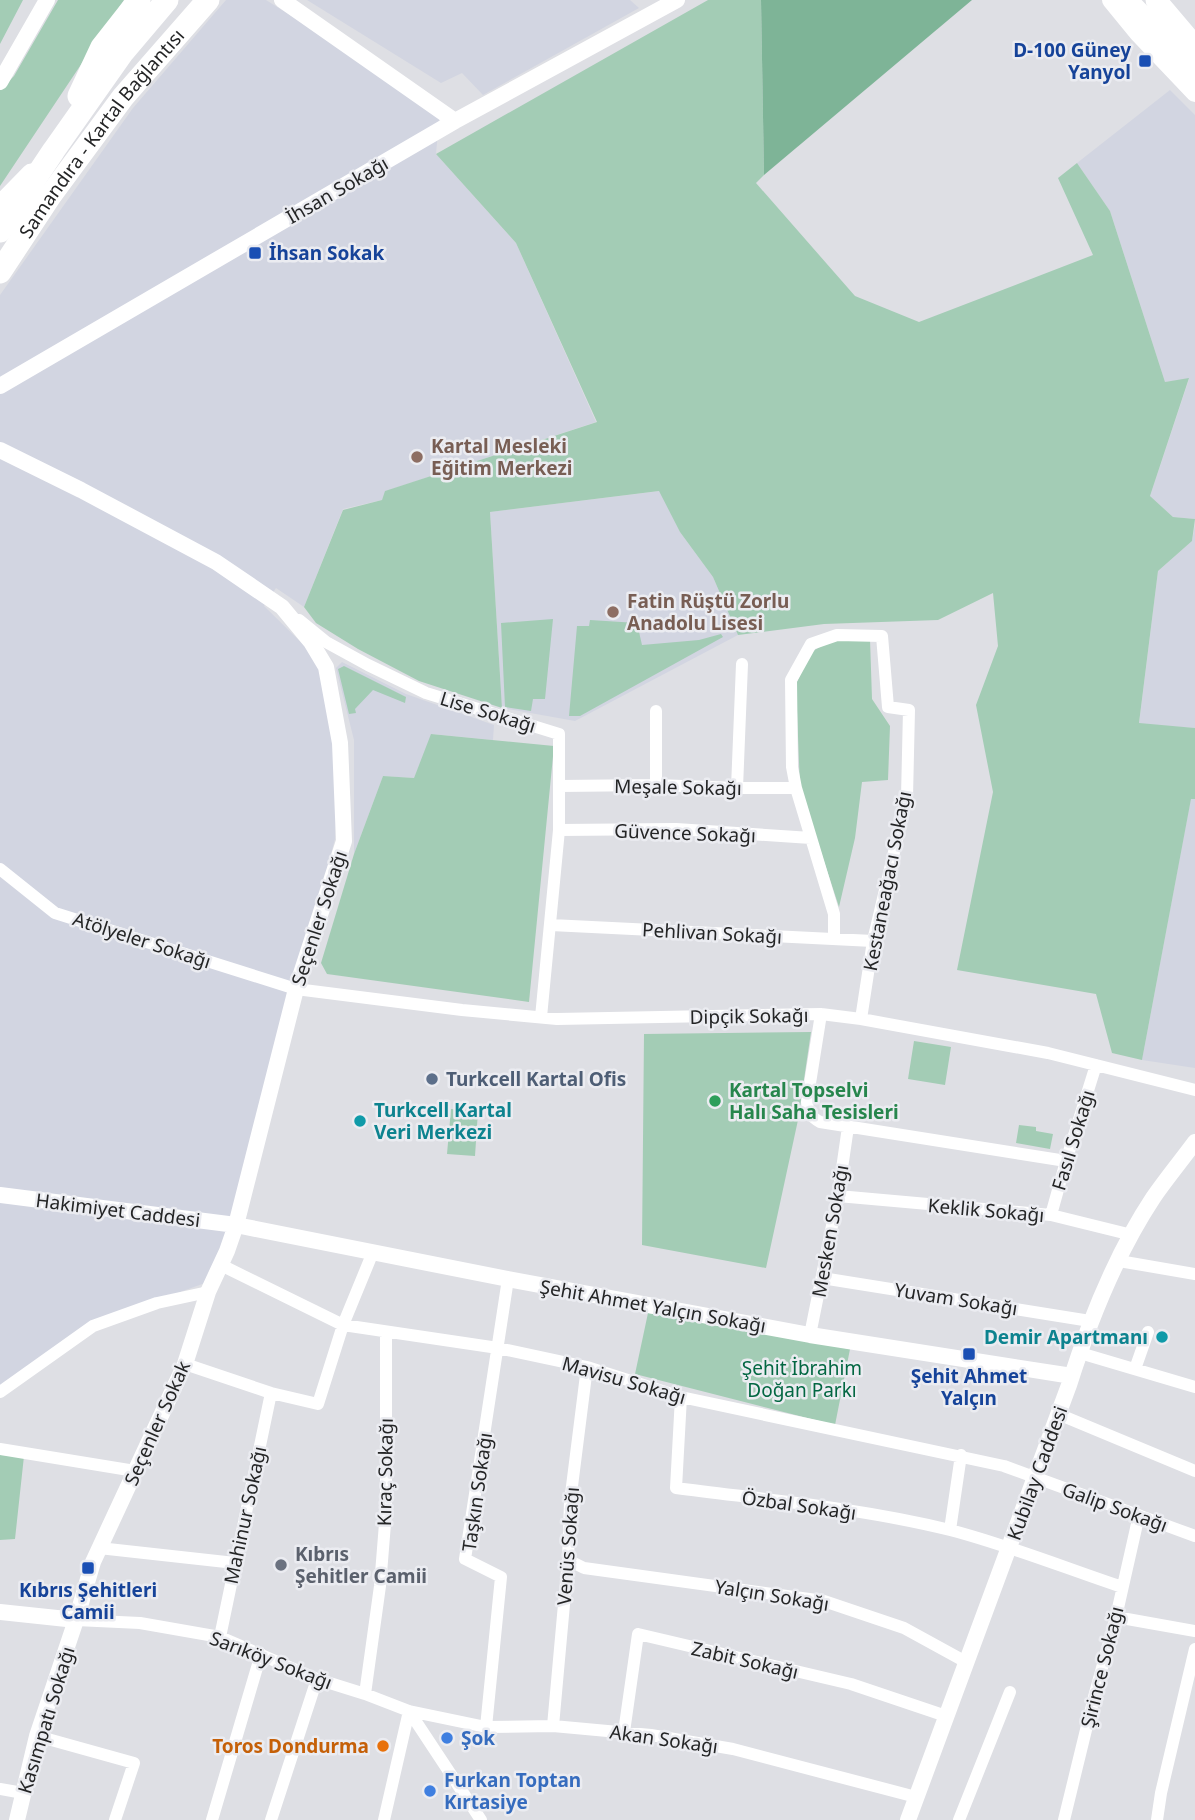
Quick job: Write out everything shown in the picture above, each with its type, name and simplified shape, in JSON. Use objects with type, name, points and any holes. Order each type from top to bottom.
[{"type":"highway","points":[[54,150],[102,47],[139,0]]},
{"type":"highway","name":"Samandıra - Kartal Bağlantısı","points":[[0,231],[123,52],[167,0]]},
{"type":"highway","name":"Samandıra - Kartal Bağlantısı","points":[[0,272],[50,196],[123,97],[208,0]]},
{"type":"highway","points":[[1127,0],[1195,71]]},
{"type":"highway","points":[[1156,0],[1195,46]]},
{"type":"main road","points":[[1111,0],[1195,93]]},
{"type":"main road","points":[[0,205],[54,150]]},
{"type":"street","points":[[0,82],[47,0]]},
{"type":"street","points":[[282,0],[455,121]]},
{"type":"street","name":"İhsan Sokağı","points":[[0,386],[455,121],[677,0]]},
{"type":"street","name":"Seçenler Sokağı","points":[[0,450],[216,562],[282,607],[311,642],[326,667],[340,743],[344,841],[296,989],[236,1225]]},
{"type":"street","name":"Lise Sokağı","points":[[282,607],[326,642],[426,693],[559,734],[559,830],[541,1017]]},
{"type":"street","name":"Kestaneağacı Sokağı","points":[[834,939],[834,914],[792,767],[791,680],[811,644],[837,635],[882,636],[888,706],[909,710],[907,797],[873,941],[861,1019]]},
{"type":"street","points":[[737,788],[743,664]]},
{"type":"street","points":[[656,711],[656,785]]},
{"type":"street","name":"Meşale Sokağı","points":[[559,786],[796,788]]},
{"type":"street","name":"Güvence Sokağı","points":[[559,830],[676,829],[811,838]]},
{"type":"street","name":"Atölyeler Sokağı","points":[[0,869],[55,913],[296,989]]},
{"type":"street","name":"Pehlivan Sokağı","points":[[551,925],[873,941]]},
{"type":"street","name":"Dipçik Sokağı","points":[[296,989],[557,1019],[821,1014],[1048,1053],[1195,1090]]},
{"type":"street","points":[[821,1014],[807,1102],[811,1117],[820,1122],[848,1127],[1066,1161]]},
{"type":"street","name":"Fasıl Sokağı","points":[[1051,1215],[1096,1065]]},
{"type":"street","name":"Mesken Sokağı","points":[[810,1335],[838,1196],[848,1127]]},
{"type":"street","name":"Kubilay Caddesi","points":[[908,1820],[1090,1321],[1152,1200],[1195,1142]]},
{"type":"street","name":"Hakimiyet Caddesi","points":[[0,1195],[236,1225]]},
{"type":"street","name":"Keklik Sokağı","points":[[838,1196],[1051,1215],[1132,1235]]},
{"type":"street","name":"Şehit Ahmet Yalçın Sokağı","points":[[236,1225],[810,1335],[1072,1376]]},
{"type":"street","name":"Seçenler Sokak","points":[[76,1620],[93,1562],[185,1364],[208,1292],[236,1225]]},
{"type":"street","points":[[185,1364],[271,1393],[318,1404],[343,1325],[373,1252]]},
{"type":"street","points":[[1119,1261],[1195,1273]]},
{"type":"street","name":"Mavisu Sokağı","points":[[221,1265],[343,1325],[498,1348],[587,1367],[681,1397],[961,1455],[1035,1477]]},
{"type":"street","name":"Yuvam Sokağı","points":[[822,1278],[1090,1321]]},
{"type":"street","name":"Taşkın Sokağı","points":[[486,1727],[501,1577],[465,1559],[508,1279]]},
{"type":"street","points":[[0,1392],[93,1326],[158,1303],[208,1292]]},
{"type":"street","name":"Kıraç Sokağı","points":[[365,1694],[380,1586],[386,1511],[386,1332]]},
{"type":"street","points":[[1135,1369],[1148,1332]]},
{"type":"street","points":[[1080,1353],[1195,1387]]},
{"type":"street","name":"Venüs Sokağı","points":[[553,1726],[568,1559],[570,1502],[587,1367]]},
{"type":"street","name":"Mahinur Sokağı","points":[[220,1637],[271,1393]]},
{"type":"street","name":"Özbal Sokağı","points":[[681,1397],[676,1488],[851,1511],[950,1530],[1122,1587]]},
{"type":"street","points":[[1058,1414],[1195,1471]]},
{"type":"street","points":[[0,1449],[135,1471]]},
{"type":"street","points":[[950,1530],[961,1455]]},
{"type":"street","name":"Galip Sokağı","points":[[1035,1477],[1195,1536]]},
{"type":"street","name":"Şirince Sokağı","points":[[1064,1820],[1139,1515]]},
{"type":"street","points":[[99,1548],[235,1563]]},
{"type":"street","name":"Yalçın Sokağı","points":[[568,1559],[584,1567],[824,1601],[904,1628],[967,1662]]},
{"type":"street","name":"Sarıköy Sokağı","points":[[0,1612],[140,1623],[220,1637],[317,1679],[409,1711]]},
{"type":"street","points":[[1116,1617],[1195,1631]]},
{"type":"street","name":"Kasımpatı Sokağı","points":[[17,1820],[37,1736],[76,1620]]},
{"type":"street","name":"Zabit Sokağı","points":[[624,1732],[638,1634],[852,1685],[946,1716]]},
{"type":"street","points":[[1157,1820],[1195,1649]]},
{"type":"street","points":[[212,1820],[261,1654]]},
{"type":"street","points":[[271,1820],[317,1679]]},
{"type":"street","points":[[959,1820],[1010,1692]]},
{"type":"street","points":[[384,1820],[409,1711]]},
{"type":"street","points":[[409,1711],[481,1820]]},
{"type":"street","name":"Akan Sokağı","points":[[409,1711],[486,1727],[553,1726],[651,1735],[733,1749],[916,1797]]},
{"type":"street","points":[[37,1736],[134,1763],[115,1820]]},
{"type":"street","points":[[0,1788],[23,1793]]},
{"type":"shaded area","points":[[226,0],[266,0],[440,109],[436,154],[516,243],[596,422],[386,491],[382,500],[343,509],[304,607],[276,588],[264,606],[323,664],[341,733],[335,839],[233,1230],[205,1283],[86,1326],[0,1388],[0,295],[133,108]]},
{"type":"shaded area","points":[[307,0],[630,0],[639,8],[483,95],[462,73],[441,83]]},
{"type":"shaded area","points":[[1170,90],[1195,115],[1195,519],[1173,517],[1150,496],[1189,379],[1165,382],[1110,211],[1077,163]]},
{"type":"shaded area","name":"Fatin Rüştü Zorlu Anadolu Lisesi","points":[[660,491],[680,532],[713,577],[738,635],[575,721],[502,708],[490,512]]},
{"type":"shaded area","points":[[1195,525],[1195,728],[1139,724],[1158,571],[1192,541]]},
{"type":"shaded area","points":[[342,662],[406,694],[494,725],[493,740],[432,734],[414,778],[383,776],[354,854],[354,740],[336,668]]},
{"type":"shaded area","points":[[1191,798],[1195,799],[1195,1068],[1142,1060]]},
{"type":"green space","points":[[0,0],[23,0],[0,44]]},
{"type":"green space","points":[[58,0],[124,0],[0,186],[0,90],[14,76]]},
{"type":"green space","points":[[708,0],[761,0],[764,175],[756,183],[855,296],[919,322],[1093,255],[1058,178],[1077,163],[1110,211],[1165,382],[1189,378],[1150,496],[1173,517],[1195,519],[1192,541],[1158,571],[1139,723],[1195,728],[1195,799],[1191,799],[1142,1060],[1112,1053],[1096,994],[957,970],[993,792],[976,705],[998,646],[993,593],[938,620],[824,624],[738,635],[713,577],[680,532],[659,491],[490,512],[502,708],[419,681],[316,623],[304,607],[343,510],[382,500],[385,491],[597,422],[516,243],[436,154]]},
{"type":"green space","points":[[761,0],[972,0],[764,175]]},
{"type":"green space","points":[[553,619],[545,699],[533,699],[531,711],[505,707],[501,623]]},
{"type":"green space","points":[[590,620],[637,623],[642,645],[699,640],[721,634],[723,637],[580,716],[569,716],[577,626],[589,626]]},
{"type":"green space","points":[[836,638],[870,639],[872,699],[890,726],[888,780],[862,782],[855,838],[839,907],[800,788],[796,684],[811,652]]},
{"type":"green space","points":[[344,666],[406,697],[405,703],[373,690],[355,709],[356,713],[349,714],[338,669]]},
{"type":"green space","points":[[431,734],[554,746],[529,1002],[327,974],[321,963],[354,854],[383,776],[414,778]]},
{"type":"green space","points":[[811,1032],[798,1120],[766,1268],[642,1245],[644,1034]]},
{"type":"green space","points":[[914,1041],[951,1047],[945,1085],[908,1079]]},
{"type":"green space","points":[[451,1109],[478,1111],[475,1156],[447,1154]]},
{"type":"green space","points":[[1019,1125],[1036,1127],[1036,1131],[1053,1134],[1050,1149],[1016,1143]]},
{"type":"green space","name":"Şehit İbrahim Doğan Parkı","points":[[648,1313],[850,1349],[835,1425],[635,1374]]},
{"type":"green space","points":[[0,1455],[24,1456],[15,1539],[0,1540]]},
{"type":"place","name":"D-100 Güney Yanyol","points":[[1145,61]]},
{"type":"place","name":"İhsan Sokak","points":[[255,253]]},
{"type":"place","name":"Kartal Mesleki Eğitim Merkezi","points":[[417,457]]},
{"type":"place","name":"Fatin Rüştü Zorlu Anadolu Lisesi","points":[[613,612]]},
{"type":"place","name":"Turkcell Kartal Ofis","points":[[432,1079]]},
{"type":"place","name":"Kartal Topselvi Halı Saha Tesisleri","points":[[715,1101]]},
{"type":"place","name":"Turkcell Kartal Veri Merkezi","points":[[360,1121]]},
{"type":"place","name":"Demir Apartmanı","points":[[1162,1337]]},
{"type":"place","name":"Şehit Ahmet Yalçın","points":[[969,1354]]},
{"type":"place","name":"Kıbrıs Şehitler Camii","points":[[281,1565]]},
{"type":"place","name":"Kıbrıs Şehi̇tleri̇ Cami̇i̇","points":[[88,1568]]},
{"type":"place","name":"Şok","points":[[447,1738]]},
{"type":"place","name":"Toros Dondurma","points":[[383,1746]]},
{"type":"place","name":"Furkan Toptan Kırtasiye","points":[[430,1791]]}]
